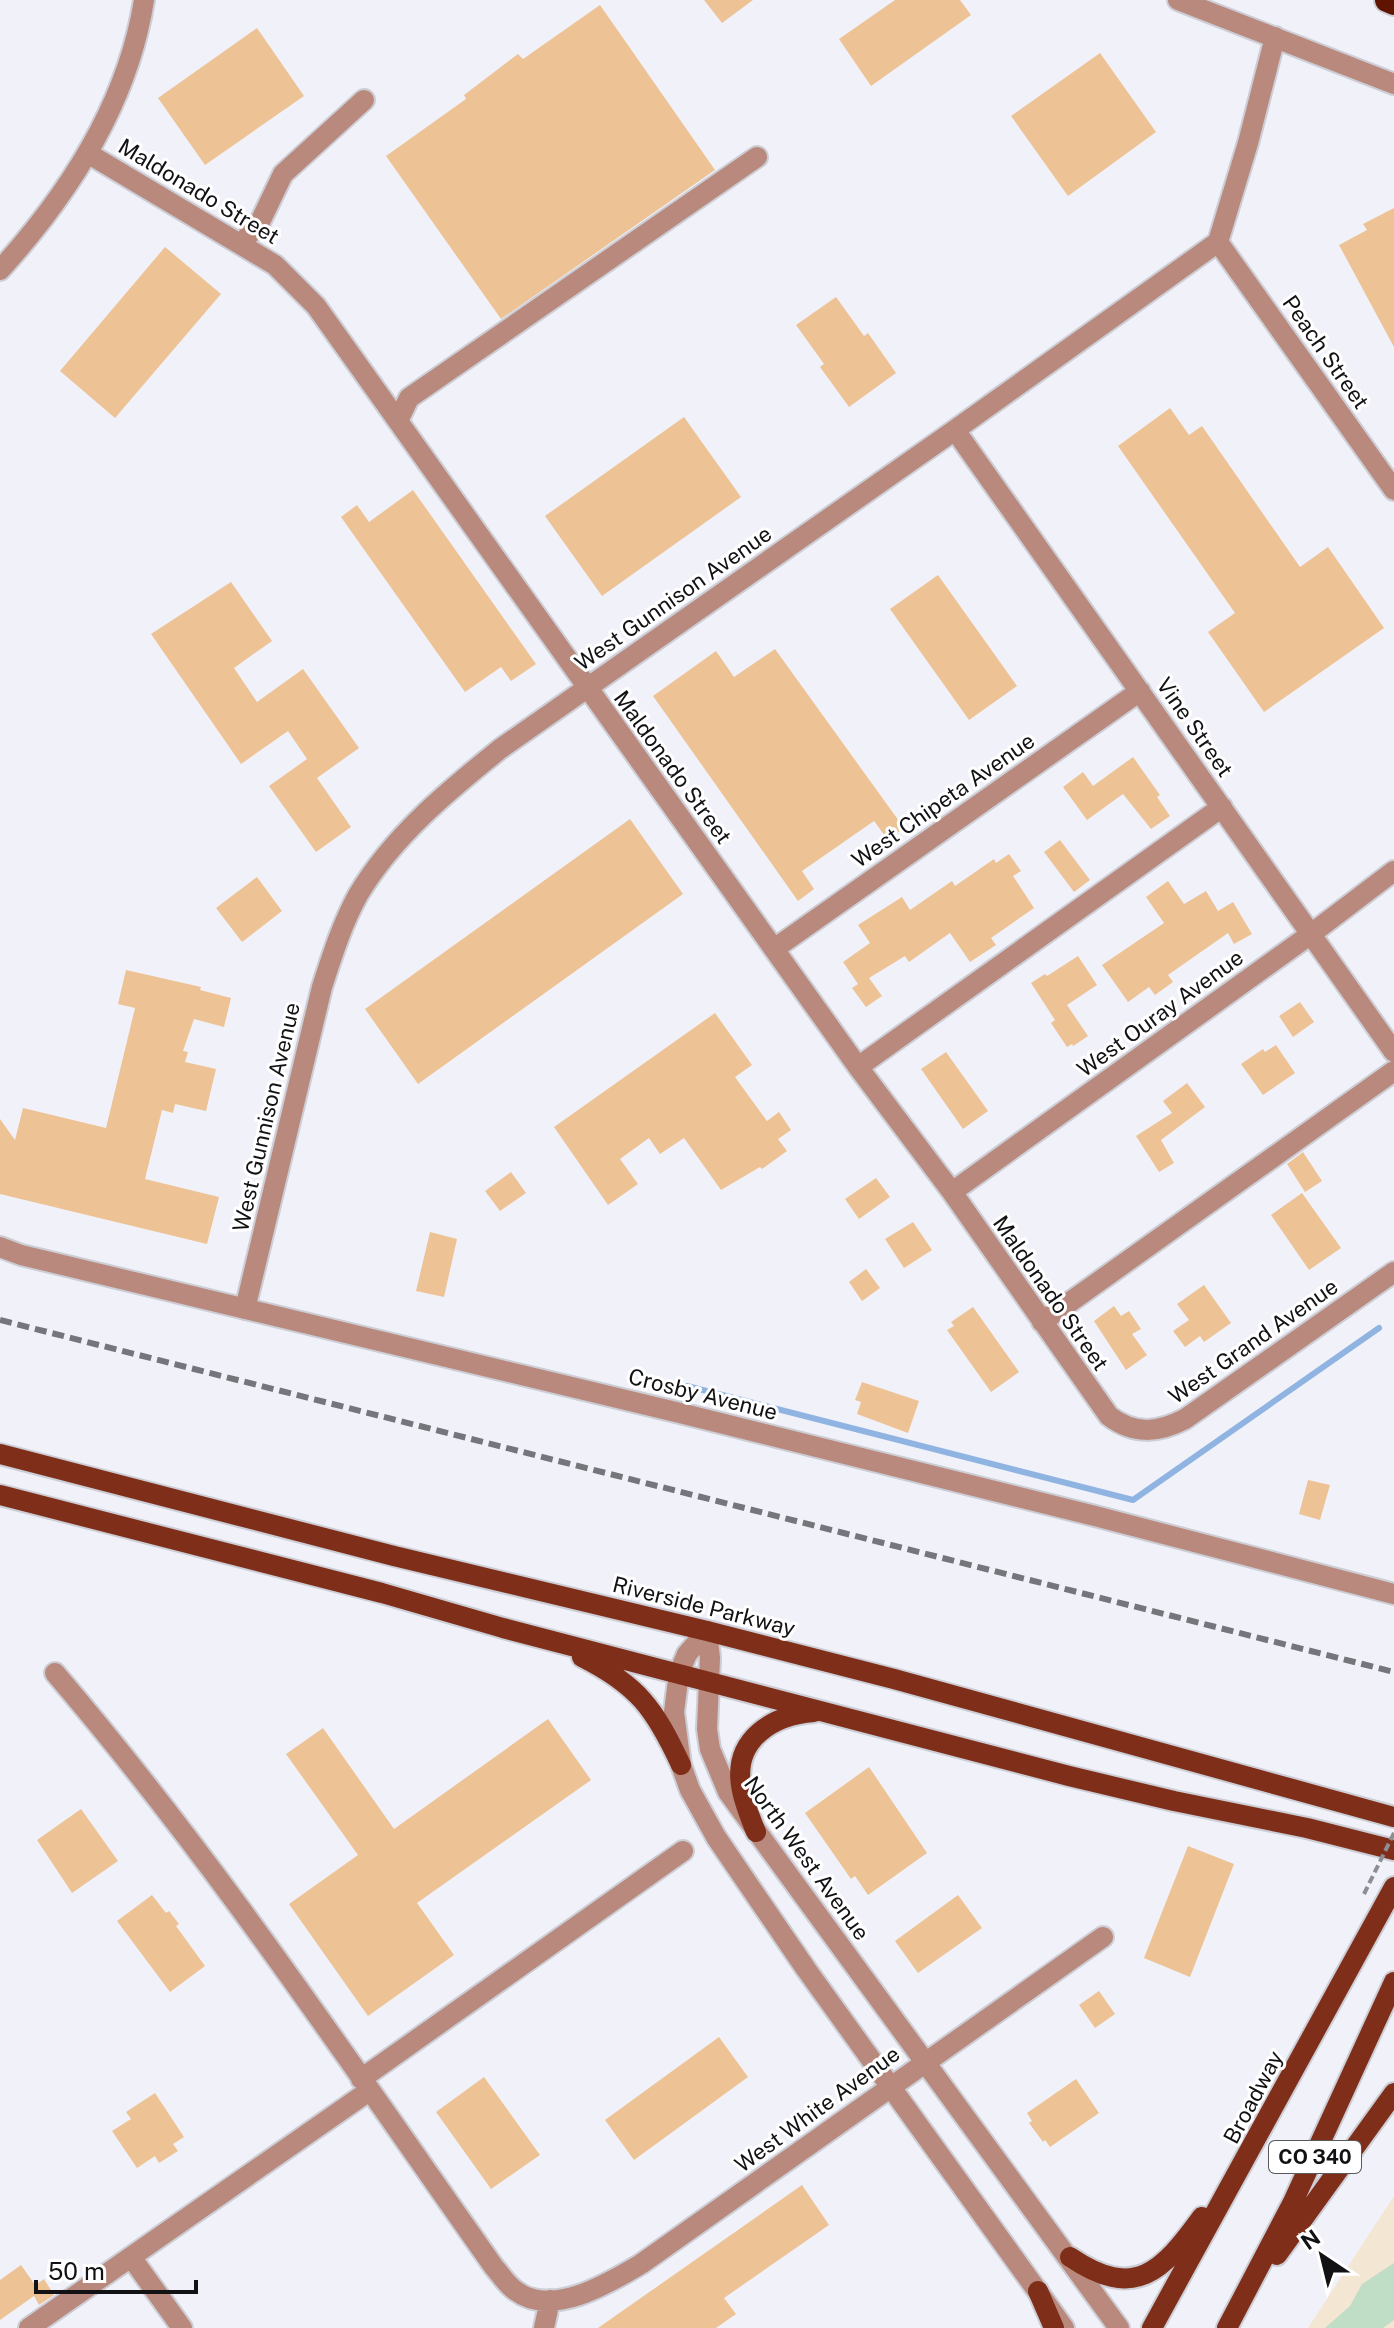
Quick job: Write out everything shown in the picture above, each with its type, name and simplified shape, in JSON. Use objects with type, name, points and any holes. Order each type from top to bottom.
[{"type":"highway","points":[[1387,0],[1394,3]]},
{"type":"main road","name":"Riverside Parkway","points":[[0,1454],[1084,1729],[1394,1817]]},
{"type":"main road","points":[[0,1495],[1069,1776],[1394,1850]]},
{"type":"main road","points":[[543,1638],[608,1670],[634,1690],[656,1714],[681,1765]]},
{"type":"main road","points":[[756,1832],[741,1782],[744,1752],[750,1740],[784,1717],[826,1712]]},
{"type":"main road","name":"Broadway","points":[[1152,2328],[1390,1895]]},
{"type":"main road","name":"CO 340","points":[[1227,2328],[1300,2189],[1394,1982]]},
{"type":"main road","points":[[1227,2328],[1359,2138],[1394,2093]]},
{"type":"main road","points":[[1070,2257],[1107,2278],[1135,2278],[1165,2263],[1182,2245],[1250,2153]]},
{"type":"main road","points":[[1038,2291],[1054,2328]]},
{"type":"street","points":[[0,270],[89,154],[124,73],[144,0]]},
{"type":"street","points":[[1178,0],[1394,84]]},
{"type":"street","points":[[1218,242],[1275,37]]},
{"type":"street","points":[[242,243],[260,222],[283,174],[364,100]]},
{"type":"street","name":"Maldonado Street","points":[[89,154],[275,265],[316,306],[858,1067],[952,1192],[1109,1416],[1133,1429]]},
{"type":"street","points":[[398,421],[409,398],[757,157]]},
{"type":"street","name":"West Gunnison Avenue","points":[[245,1309],[322,987],[337,940],[358,895],[394,846],[448,791],[500,749],[1218,242]]},
{"type":"street","name":"Peach Street","points":[[1218,242],[1394,490]]},
{"type":"street","name":"Vine Street","points":[[955,430],[1394,1052]]},
{"type":"street","name":"West Chipeta Avenue","points":[[774,949],[1140,691]]},
{"type":"street","points":[[858,1067],[1222,807]]},
{"type":"street","name":"West Ouray Avenue","points":[[952,1192],[1394,871]]},
{"type":"street","points":[[1042,1322],[1394,1071]]},
{"type":"street","name":"Crosby Avenue","points":[[0,1247],[21,1255],[756,1432],[1394,1594]]},
{"type":"street","name":"West Grand Avenue","points":[[1133,1429],[1167,1429],[1185,1419],[1394,1272]]},
{"type":"street","points":[[707,1631],[687,1654],[679,1673],[674,1712],[681,1765],[690,1790],[716,1837],[806,1969],[892,2084],[1064,2328]]},
{"type":"street","name":"North West Avenue","points":[[707,1631],[710,1682],[706,1714],[710,1749],[728,1792],[1119,2328]]},
{"type":"street","points":[[55,1673],[109,1736],[211,1869],[506,2282],[516,2292],[550,2300],[544,2328]]},
{"type":"street","points":[[29,2328],[131,2257],[683,1851]]},
{"type":"street","name":"West White Avenue","points":[[550,2300],[576,2296],[601,2287],[641,2264],[1103,1937]]},
{"type":"street","points":[[131,2257],[182,2328]]},
{"type":"path","points":[[1364,1894],[1394,1833]]},
{"type":"shaded area","points":[[1394,2196],[1394,2328],[1308,2328]]},
{"type":"green space","points":[[1394,2263],[1394,2320],[1383,2328],[1325,2328],[1350,2306],[1362,2284]]},
{"type":"building","points":[[704,0],[753,0],[722,23]]},
{"type":"building","points":[[895,0],[960,0],[971,15],[871,86],[839,39]]},
{"type":"building","points":[[600,5],[715,170],[501,319],[386,156],[466,99],[464,95],[518,54],[523,59]]},
{"type":"building","points":[[257,28],[304,96],[205,165],[158,98]]},
{"type":"building","points":[[1100,53],[1156,132],[1068,196],[1011,116]]},
{"type":"building","points":[[1394,208],[1394,347],[1339,245],[1367,230],[1363,224]]},
{"type":"building","points":[[165,247],[221,294],[115,418],[60,371]]},
{"type":"building","points":[[836,297],[864,336],[868,333],[896,373],[849,407],[820,367],[824,364],[796,325]]},
{"type":"building","points":[[1170,408],[1189,435],[1202,426],[1300,567],[1328,547],[1384,628],[1264,712],[1208,632],[1235,613],[1118,446]]},
{"type":"building","points":[[684,417],[741,497],[602,596],[545,516]]},
{"type":"building","points":[[413,490],[536,664],[511,681],[501,667],[465,692],[341,517],[357,505],[369,522]]},
{"type":"building","points":[[938,575],[1017,686],[969,720],[890,609]]},
{"type":"building","points":[[231,582],[272,641],[234,668],[257,702],[303,669],[359,748],[317,778],[351,827],[316,852],[269,786],[307,759],[288,731],[241,764],[151,634]]},
{"type":"building","points":[[775,649],[904,828],[888,840],[874,821],[802,871],[814,889],[798,901],[653,696],[716,651],[734,677]]},
{"type":"building","points":[[1133,757],[1160,795],[1157,797],[1170,816],[1151,829],[1123,794],[1087,820],[1063,787],[1083,772],[1093,786]]},
{"type":"building","points":[[630,819],[683,894],[418,1084],[365,1009]]},
{"type":"building","points":[[1060,840],[1090,880],[1074,892],[1044,852]]},
{"type":"building","points":[[1009,854],[1021,871],[1013,876],[1034,908],[991,938],[996,945],[970,962],[950,933],[909,962],[905,956],[869,978],[882,996],[866,1007],[852,988],[858,984],[843,962],[870,943],[858,925],[902,897],[910,910],[952,881],[955,886],[994,859],[996,863]]},
{"type":"building","points":[[257,877],[282,911],[242,942],[216,908]]},
{"type":"building","points":[[1168,881],[1184,904],[1206,891],[1218,911],[1233,902],[1252,934],[1234,944],[1228,933],[1168,975],[1173,982],[1155,995],[1149,987],[1128,1002],[1102,965],[1164,923],[1146,897]]},
{"type":"building","points":[[1078,956],[1097,985],[1067,1005],[1088,1036],[1067,1047],[1051,1023],[1055,1020],[1031,983]]},
{"type":"building","points":[[126,970],[201,987],[200,990],[231,998],[224,1027],[194,1019],[183,1051],[188,1052],[185,1062],[216,1069],[206,1111],[175,1104],[173,1113],[162,1110],[145,1179],[219,1197],[207,1244],[0,1194],[0,1119],[15,1140],[23,1108],[106,1128],[135,1008],[118,1004]]},
{"type":"building","points":[[1300,1002],[1314,1022],[1293,1037],[1279,1016]]},
{"type":"building","points":[[715,1013],[752,1065],[735,1077],[767,1121],[779,1112],[791,1130],[778,1139],[787,1151],[762,1169],[760,1167],[721,1190],[684,1138],[660,1154],[649,1138],[620,1159],[638,1184],[608,1205],[554,1127]]},
{"type":"building","points":[[1276,1045],[1295,1073],[1263,1095],[1241,1064],[1263,1049],[1265,1052]]},
{"type":"building","points":[[946,1052],[988,1111],[963,1129],[921,1069]]},
{"type":"building","points":[[1187,1083],[1205,1107],[1161,1140],[1174,1163],[1159,1172],[1136,1136],[1172,1113],[1163,1101]]},
{"type":"building","points":[[1303,1152],[1322,1181],[1305,1192],[1287,1164]]},
{"type":"building","points":[[511,1172],[526,1193],[500,1211],[485,1191]]},
{"type":"building","points":[[876,1178],[890,1197],[859,1219],[845,1199]]},
{"type":"building","points":[[1302,1193],[1341,1248],[1309,1270],[1271,1215]]},
{"type":"building","points":[[913,1222],[932,1250],[904,1268],[885,1239]]},
{"type":"building","points":[[430,1232],[457,1239],[444,1297],[416,1291]]},
{"type":"building","points":[[866,1269],[880,1288],[862,1301],[849,1282]]},
{"type":"building","points":[[1204,1285],[1231,1323],[1204,1342],[1200,1336],[1185,1347],[1173,1331],[1189,1320],[1177,1304]]},
{"type":"building","points":[[1114,1306],[1121,1316],[1129,1311],[1141,1329],[1132,1334],[1147,1355],[1126,1370],[1094,1321]]},
{"type":"building","points":[[973,1307],[1019,1372],[991,1392],[947,1330],[954,1326],[951,1322]]},
{"type":"building","points":[[862,1382],[919,1401],[908,1433],[857,1414],[861,1402],[855,1400]]},
{"type":"building","points":[[1308,1480],[1330,1485],[1320,1520],[1299,1514]]},
{"type":"building","points":[[548,1719],[591,1780],[417,1903],[454,1955],[368,2016],[289,1904],[358,1855],[286,1754],[323,1728],[394,1829]]},
{"type":"building","points":[[869,1767],[927,1853],[868,1895],[855,1876],[851,1879],[805,1813]]},
{"type":"building","points":[[81,1809],[118,1861],[72,1893],[37,1840]]},
{"type":"building","points":[[1188,1846],[1234,1864],[1190,1977],[1144,1958]]},
{"type":"building","points":[[152,1895],[179,1924],[176,1926],[205,1966],[170,1992],[117,1921]]},
{"type":"building","points":[[958,1895],[982,1928],[918,1973],[895,1941]]},
{"type":"building","points":[[1099,1991],[1115,2014],[1095,2028],[1079,2005]]},
{"type":"building","points":[[719,2037],[748,2077],[634,2160],[605,2120]]},
{"type":"building","points":[[484,2077],[540,2155],[491,2189],[436,2112]]},
{"type":"building","points":[[1076,2079],[1099,2113],[1050,2147],[1029,2123],[1032,2121],[1027,2113]]},
{"type":"building","points":[[155,2093],[184,2137],[173,2144],[178,2151],[159,2163],[155,2156],[137,2168],[112,2131],[131,2119],[126,2112]]},
{"type":"building","points":[[802,2185],[829,2225],[724,2298],[736,2314],[716,2328],[598,2328]]},
{"type":"building","points":[[21,2265],[35,2285],[44,2279],[54,2295],[39,2305],[34,2296],[0,2320],[0,2280]]},
{"type":"waterway","points":[[687,1386],[1133,1500],[1379,1328]]},
{"type":"railway","points":[[0,1320],[1394,1672]]}]
